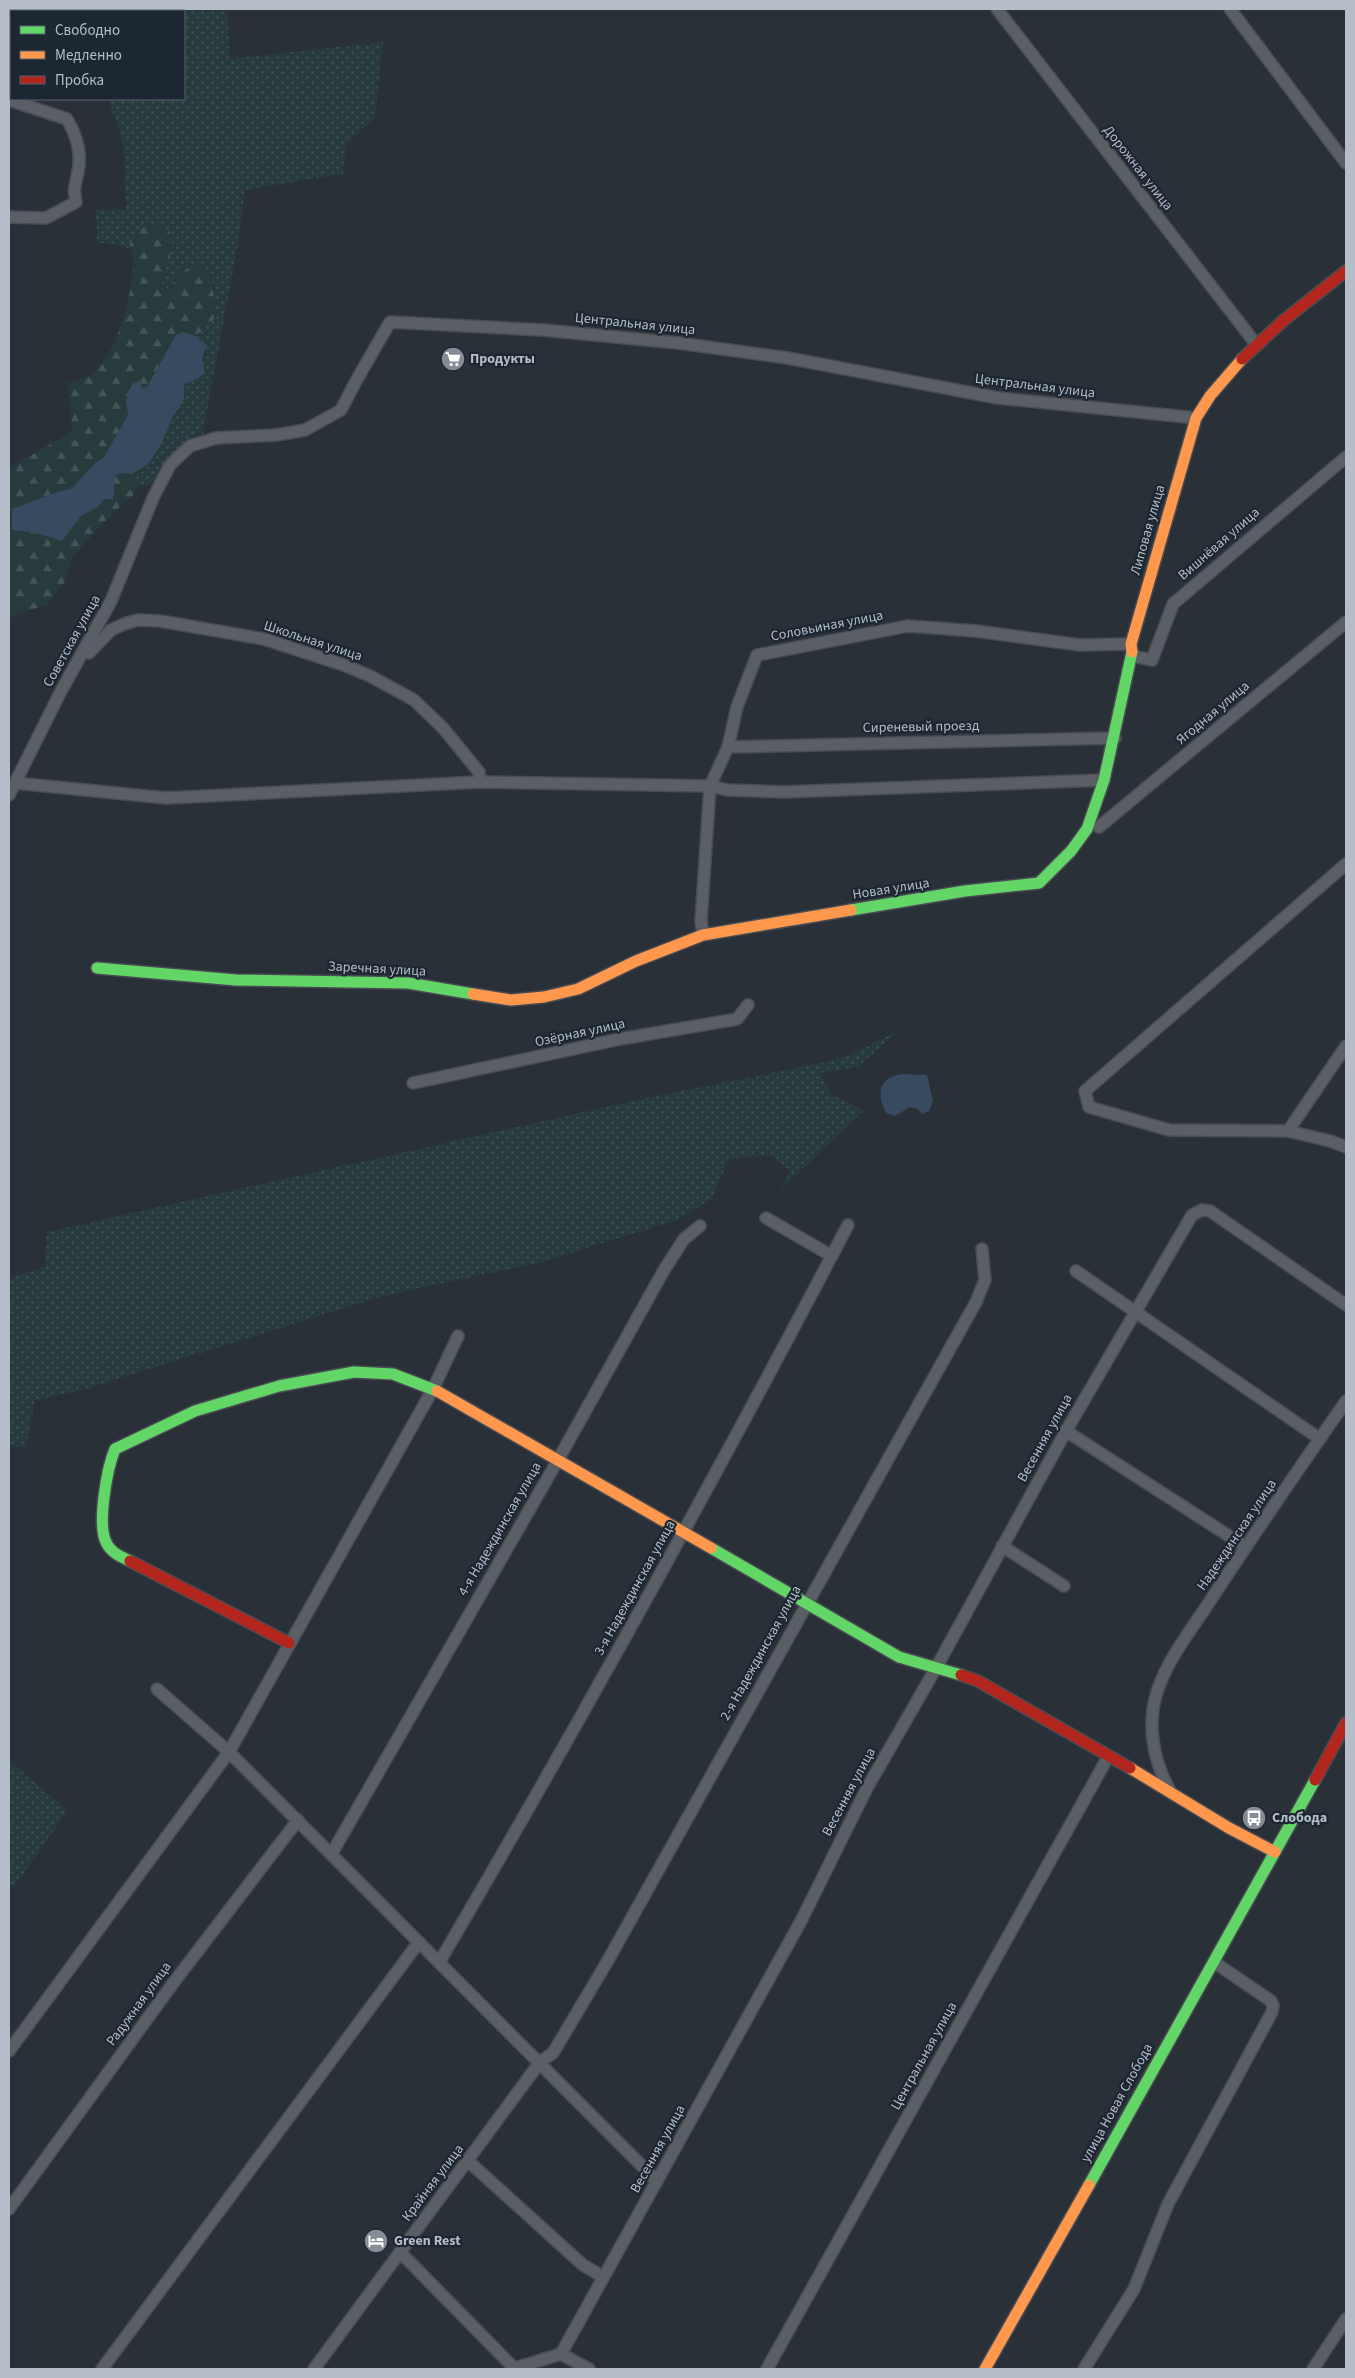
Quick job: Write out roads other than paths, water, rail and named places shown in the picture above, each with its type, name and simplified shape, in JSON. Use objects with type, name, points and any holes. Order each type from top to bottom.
[{"type":"street","name":"Дорожная улица","points":[[997,9],[1256,344]]},
{"type":"street","points":[[1230,9],[1346,163]]},
{"type":"street","points":[[9,100],[67,119],[76,134],[80,154],[78,172],[73,186],[76,202],[46,218],[9,217]]},
{"type":"street","name":"Липовая улица","points":[[1072,851],[1087,829],[1104,780],[1132,656],[1131,644],[1196,418],[1210,393],[1256,344],[1346,271]]},
{"type":"street","name":"Центральная улица","points":[[153,498],[170,465],[190,446],[216,438],[276,435],[305,430],[341,410],[390,322],[543,330],[678,343],[788,358],[998,398],[1196,418]]},
{"type":"street","name":"Вишнёвая улица","points":[[1132,656],[1152,660],[1173,604],[1346,457]]},
{"type":"street","name":"Советская улица","points":[[9,795],[61,692],[111,601],[153,498]]},
{"type":"street","name":"Школьная улица","points":[[61,692],[96,643],[111,630],[131,622],[160,621],[264,639],[344,665],[370,676],[414,700],[443,728],[479,772],[480,782]]},
{"type":"street","name":"Ягодная улица","points":[[1099,827],[1346,622]]},
{"type":"street","name":"Соловьиная улица","points":[[703,935],[702,912],[710,786],[728,747],[738,707],[757,655],[908,626],[976,631],[1080,645],[1131,644]]},
{"type":"street","name":"Сиреневый проезд","points":[[728,747],[1115,738]]},
{"type":"street","points":[[15,783],[166,798],[480,782],[710,786],[728,790],[784,792],[1104,780]]},
{"type":"street","name":"Новая улица","points":[[703,935],[965,891],[1039,882],[1072,851]]},
{"type":"street","points":[[1346,864],[1084,1091],[1089,1107],[1169,1130],[1288,1131],[1330,1141],[1346,1147]]},
{"type":"street","name":"Заречная улица","points":[[97,968],[236,980],[408,983],[512,1000],[544,997],[578,990],[636,961],[703,935]]},
{"type":"street","name":"Озёрная улица","points":[[413,1083],[620,1039],[737,1018],[748,1005]]},
{"type":"street","points":[[1288,1131],[1346,1046]]},
{"type":"street","name":"Весенняя улица","points":[[561,2354],[801,1921],[867,1788],[936,1668],[1066,1431],[1192,1215],[1202,1210],[1210,1211],[1346,1305]]},
{"type":"street","points":[[766,1218],[832,1256]]},
{"type":"street","name":"3-я Надеждинская улица","points":[[440,1961],[510,1841],[753,1407],[848,1225]]},
{"type":"street","name":"4-я Надеждинская улица","points":[[332,1853],[558,1460],[664,1270],[684,1239],[700,1226]]},
{"type":"street","name":"2-я Надеждинская улица","points":[[540,2062],[552,2053],[607,1962],[976,1302],[985,1280],[982,1249]]},
{"type":"street","points":[[1076,1271],[1320,1439]]},
{"type":"street","points":[[9,2051],[229,1752],[433,1389],[458,1336]]},
{"type":"street","points":[[289,1644],[116,1554],[106,1543],[102,1529],[108,1466],[115,1449],[212,1405],[279,1386],[354,1372],[393,1374],[433,1389],[899,1657],[918,1665],[936,1668],[978,1681],[1170,1791],[1229,1828],[1275,1852]]},
{"type":"street","name":"Надеждинская улица","points":[[1170,1791],[1160,1772],[1154,1752],[1153,1717],[1157,1690],[1168,1667],[1246,1547],[1346,1401]]},
{"type":"street","points":[[1066,1431],[1246,1547]]},
{"type":"street","points":[[1002,1546],[1064,1586]]},
{"type":"street","points":[[157,1689],[229,1752],[332,1853],[657,2181]]},
{"type":"street","name":"улица Новая Слобода","points":[[985,2369],[1303,1804],[1346,1724]]},
{"type":"street","name":"Центральная улица","points":[[766,2369],[1108,1757]]},
{"type":"street","name":"Радужная улица","points":[[9,2209],[174,1982],[298,1820]]},
{"type":"street","points":[[102,2369],[419,1942]]},
{"type":"street","points":[[1084,2369],[1134,2289],[1168,2204],[1272,2012],[1273,2006],[1271,2001],[1214,1962]]},
{"type":"street","name":"Крайняя улица","points":[[314,2369],[540,2062]]},
{"type":"street","points":[[468,2161],[583,2265],[603,2277]]},
{"type":"street","points":[[400,2252],[513,2369],[561,2354],[589,2369]]},
{"type":"street","points":[[1313,2369],[1346,2320]]},
{"type":"water","points":[[183,332],[195,336],[207,345],[202,359],[205,373],[197,379],[184,384],[184,398],[180,407],[173,416],[160,447],[147,465],[132,474],[116,475],[113,499],[104,499],[97,508],[82,515],[62,541],[36,533],[12,530],[12,509],[60,491],[71,489],[96,462],[104,457],[128,415],[126,400],[132,384],[140,380],[142,389],[147,387],[176,335]]},
{"type":"water","points":[[901,1074],[927,1075],[933,1101],[929,1111],[922,1114],[918,1109],[910,1107],[895,1116],[886,1113],[881,1100],[881,1088],[887,1080]]},
{"type":"place","name":"Продукты","points":[[453,359]]},
{"type":"place","name":"Слобода","points":[[1254,1818]]},
{"type":"place","name":"Green Rest","points":[[376,2241]]}]
